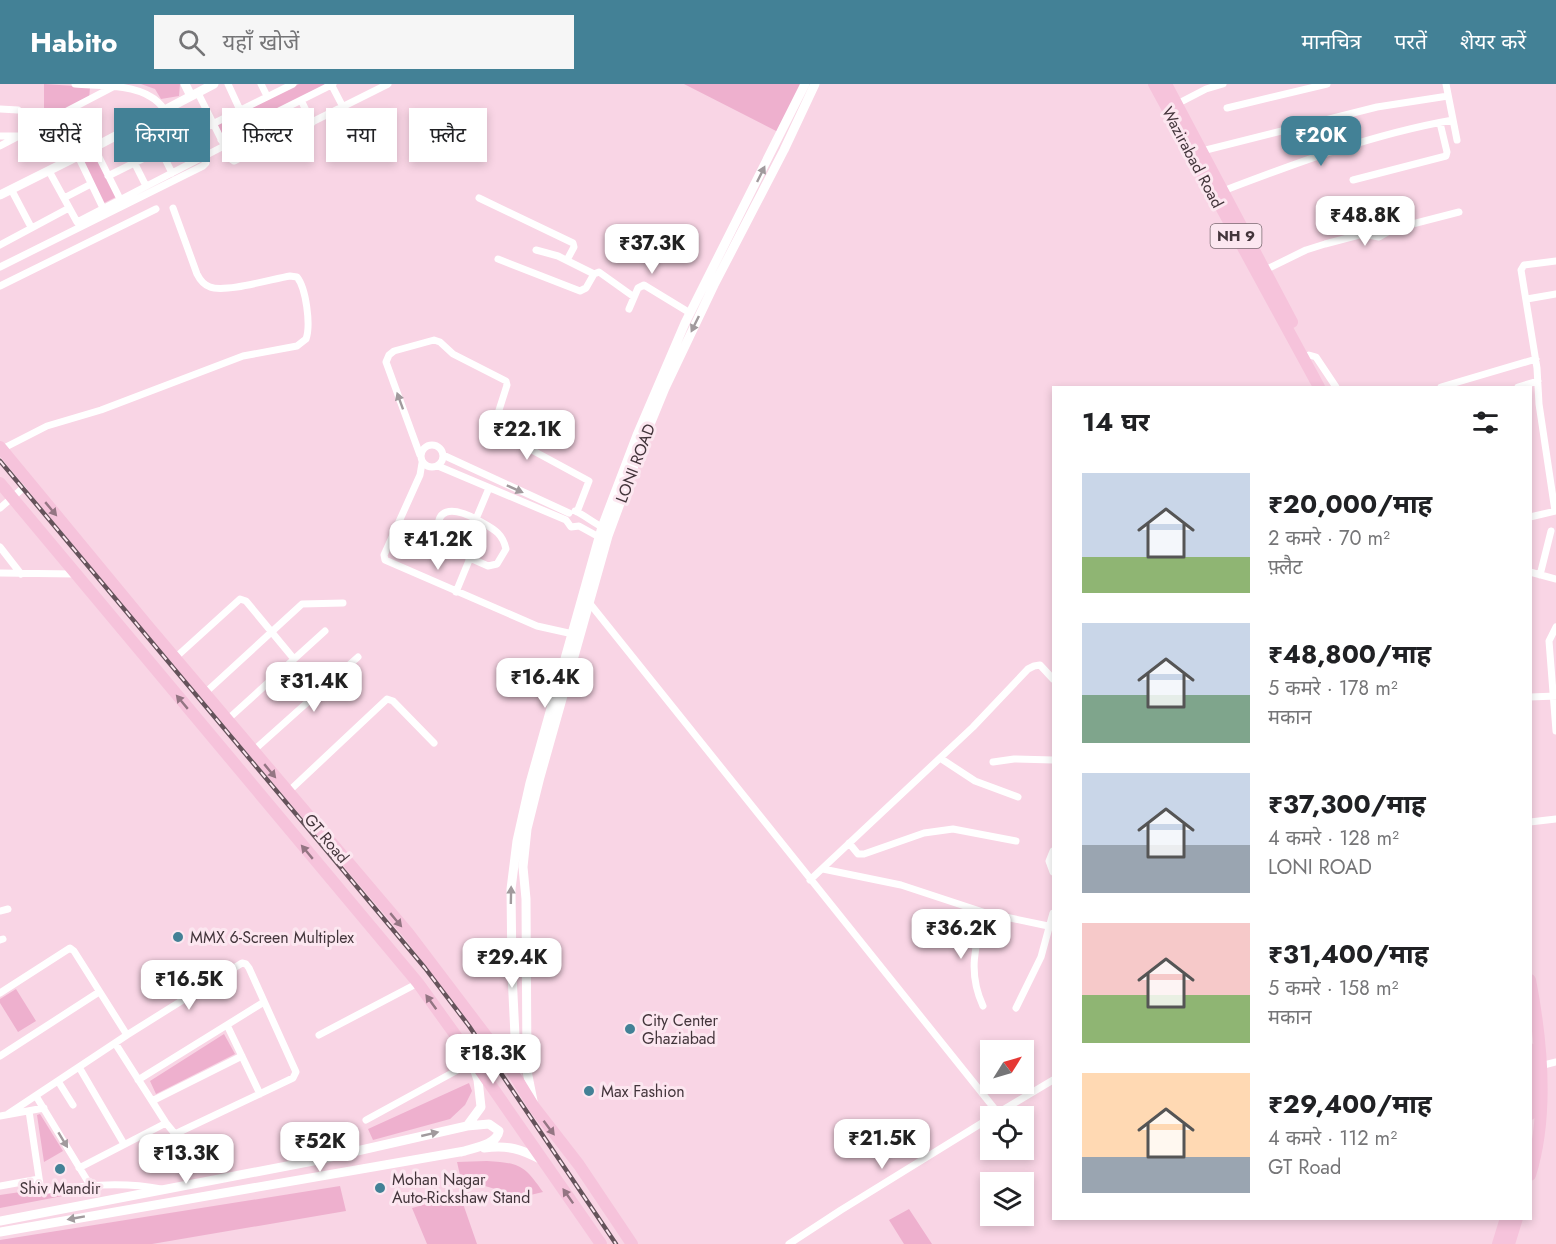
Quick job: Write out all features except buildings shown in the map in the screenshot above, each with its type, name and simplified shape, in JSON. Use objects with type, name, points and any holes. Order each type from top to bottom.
[{"type":"highway","name":"Wazirabad Road","points":[[1154,84],[1318,386]]},
{"type":"highway","name":"Wazirabad Road","points":[[1166,84],[1326,386]]},
{"type":"highway","name":"GT Road","points":[[1,448],[408,933],[509,1066],[534,1107],[579,1165],[632,1244]]},
{"type":"highway","name":"GT Road","points":[[0,483],[418,983],[601,1244]]},
{"type":"highway","points":[[1532,991],[1542,1080],[1539,1127],[1532,1164]]},
{"type":"highway","points":[[1498,1244],[1505,1220]]},
{"type":"highway","points":[[1509,1244],[1516,1220]]},
{"type":"street","points":[[75,84],[113,87],[149,95],[168,108],[214,84]]},
{"type":"street","points":[[185,84],[213,123],[222,141]]},
{"type":"street","points":[[228,84],[239,108]]},
{"type":"street","points":[[261,84],[267,96]]},
{"type":"street","points":[[244,108],[293,84]]},
{"type":"street","points":[[285,108],[332,84],[343,108],[388,84]]},
{"type":"street","points":[[368,84],[372,92]]},
{"type":"street","name":"LONI ROAD","points":[[547,737],[585,599],[599,537],[637,435],[690,313],[805,84]]},
{"type":"street","name":"LONI ROAD","points":[[518,866],[573,634],[628,478],[665,388],[815,84]]},
{"type":"street","points":[[1177,104],[1206,89],[1223,84]]},
{"type":"street","points":[[1227,108],[1327,84]]},
{"type":"street","points":[[1446,84],[1457,140]]},
{"type":"street","points":[[74,108],[113,87]]},
{"type":"street","points":[[1202,151],[1377,107],[1448,96]]},
{"type":"street","points":[[301,100],[305,108]]},
{"type":"street","points":[[0,109],[18,110]]},
{"type":"street","points":[[210,124],[222,119]]},
{"type":"street","points":[[1223,191],[1346,146],[1414,127],[1453,120]]},
{"type":"street","points":[[1353,180],[1446,156],[1440,123]]},
{"type":"street","points":[[0,136],[18,136]]},
{"type":"street","points":[[0,146],[18,137]]},
{"type":"street","points":[[0,195],[66,162]]},
{"type":"street","points":[[81,162],[103,208]]},
{"type":"street","points":[[101,162],[120,199]]},
{"type":"street","points":[[108,176],[135,162],[146,186]]},
{"type":"street","points":[[166,162],[172,173]]},
{"type":"street","points":[[49,171],[77,222],[193,162]]},
{"type":"street","points":[[0,267],[203,166],[205,162]]},
{"type":"street","points":[[63,198],[91,184]]},
{"type":"street","points":[[11,189],[31,227]]},
{"type":"street","points":[[479,198],[572,242],[574,247],[567,260]]},
{"type":"street","points":[[0,245],[69,208]]},
{"type":"street","points":[[1,448],[47,426],[101,410],[243,356],[297,346],[306,339],[309,323],[302,284],[297,277],[290,276],[229,288],[209,287],[197,274],[173,208]]},
{"type":"street","points":[[0,286],[156,209]]},
{"type":"street","points":[[1265,270],[1314,247],[1363,234],[1379,237],[1394,229],[1459,212]]},
{"type":"street","points":[[536,250],[567,260],[594,274],[601,273],[634,297]]},
{"type":"street","points":[[498,259],[580,291],[585,290],[594,274]]},
{"type":"street","points":[[1532,517],[1556,511],[1539,404],[1536,359],[1522,267],[1556,261]]},
{"type":"street","points":[[629,309],[639,287],[644,285],[690,313]]},
{"type":"street","points":[[1527,299],[1556,294]]},
{"type":"street","points":[[579,526],[582,522],[574,515],[489,488],[438,466],[428,467],[421,459],[386,362],[389,355],[394,351],[434,340],[440,342],[453,354],[506,381],[507,385],[493,429],[589,481],[574,515],[571,527],[579,526],[599,537]]},
{"type":"street","points":[[1309,355],[1316,357],[1335,386]]},
{"type":"street","points":[[1444,386],[1536,359]]},
{"type":"street","points":[[1521,386],[1538,381]]},
{"type":"street","points":[[438,466],[442,462],[443,455],[440,448],[433,445],[426,446],[421,459],[420,475],[384,558],[456,592],[537,626],[573,634]]},
{"type":"street","points":[[443,455],[602,527]]},
{"type":"street","points":[[0,508],[29,483]]},
{"type":"street","points":[[476,519],[489,488]]},
{"type":"street","points":[[455,510],[476,519],[504,538],[506,549],[497,564],[488,566],[470,558],[440,539],[438,529],[440,518],[446,512],[455,510]]},
{"type":"street","points":[[1540,574],[1551,531]]},
{"type":"street","points":[[0,547],[21,574]]},
{"type":"street","points":[[456,592],[470,558]]},
{"type":"street","points":[[1532,572],[1556,579]]},
{"type":"street","points":[[0,573],[75,574]]},
{"type":"street","points":[[175,658],[240,599],[246,601],[294,659]]},
{"type":"street","points":[[585,599],[810,880],[986,1106]]},
{"type":"street","points":[[205,693],[302,604],[342,603]]},
{"type":"street","points":[[1556,627],[1549,642],[1556,731]]},
{"type":"street","points":[[227,720],[325,631]]},
{"type":"street","points":[[253,751],[358,657]]},
{"type":"street","points":[[810,880],[973,727],[1028,669],[1040,665],[1052,678]]},
{"type":"street","points":[[1532,697],[1555,696]]},
{"type":"street","points":[[288,792],[387,699],[393,701],[434,743]]},
{"type":"street","points":[[940,758],[975,782],[1018,797]]},
{"type":"street","points":[[993,762],[1014,759],[1052,760]]},
{"type":"street","points":[[1532,822],[1556,819]]},
{"type":"street","points":[[849,843],[858,854],[864,854],[924,833],[953,829],[1016,841]]},
{"type":"street","points":[[1052,854],[1049,861],[1052,869]]},
{"type":"street","points":[[517,1080],[511,889],[518,866]]},
{"type":"street","points":[[518,866],[526,898],[527,1071],[534,1107]]},
{"type":"street","points":[[823,869],[919,890],[986,912],[1051,926],[1041,957],[1016,1008]]},
{"type":"street","points":[[983,1006],[975,985],[974,947],[986,912]]},
{"type":"street","points":[[0,993],[70,948],[127,1035]]},
{"type":"street","points":[[4,1115],[114,1043],[242,963],[249,968],[296,1072],[293,1078],[175,1134],[114,1043]]},
{"type":"street","points":[[319,1035],[418,983]]},
{"type":"street","points":[[0,1056],[99,992]]},
{"type":"street","points":[[138,1080],[264,1002]]},
{"type":"street","points":[[227,1025],[260,1094]]},
{"type":"street","points":[[152,1101],[242,1056]]},
{"type":"street","points":[[366,1120],[473,1062],[481,1107],[467,1126]]},
{"type":"street","points":[[1540,1066],[1556,1062]]},
{"type":"street","points":[[79,1067],[124,1144]]},
{"type":"street","points":[[58,1081],[73,1105]]},
{"type":"street","points":[[1010,1106],[1052,1081]]},
{"type":"street","points":[[36,1096],[90,1185]]},
{"type":"street","points":[[4,1115],[44,1108]]},
{"type":"street","points":[[29,1111],[41,1191],[90,1185],[147,1186],[167,1190]]},
{"type":"street","points":[[79,1168],[166,1123]]},
{"type":"street","points":[[0,1221],[313,1161],[467,1126],[489,1124],[499,1131],[498,1137],[493,1141],[460,1152]]},
{"type":"street","points":[[789,1244],[980,1125]]},
{"type":"street","points":[[405,1140],[408,1161]]},
{"type":"street","points":[[0,1232],[460,1152],[509,1146],[542,1160]]},
{"type":"street","points":[[0,1186],[39,1179]]},
{"type":"shaded area","points":[[44,84],[90,87],[89,100],[69,108],[44,108]]},
{"type":"shaded area","points":[[141,84],[180,84],[179,96],[161,99],[155,89]]},
{"type":"shaded area","points":[[299,84],[324,84],[325,86],[280,108],[250,108]]},
{"type":"shaded area","points":[[684,84],[801,84],[780,133]]},
{"type":"shaded area","points":[[222,122],[222,134],[217,124]]},
{"type":"shaded area","points":[[81,162],[101,162],[118,196],[102,204]]},
{"type":"shaded area","points":[[16,989],[36,1021],[18,1032],[0,1003],[0,999]]},
{"type":"shaded area","points":[[224,1034],[235,1054],[156,1094],[150,1081]]},
{"type":"shaded area","points":[[469,1083],[472,1091],[465,1105],[450,1119],[373,1140],[368,1129]]},
{"type":"shaded area","points":[[40,1114],[63,1151],[44,1162],[37,1115]]},
{"type":"shaded area","points":[[487,1161],[520,1167],[531,1176],[543,1192],[522,1197],[485,1186],[462,1184],[457,1162]]},
{"type":"shaded area","points":[[340,1186],[346,1211],[152,1244],[0,1244],[0,1240]]},
{"type":"shaded area","points":[[89,1187],[89,1191],[0,1208],[0,1195],[27,1191],[34,1195]]},
{"type":"shaded area","points":[[460,1195],[477,1244],[427,1244],[412,1208]]},
{"type":"shaded area","points":[[909,1209],[932,1244],[904,1244],[889,1220]]},
{"type":"railway","points":[[0,461],[425,968],[469,1026],[616,1244]]},
{"type":"place","name":"MMX 6-Screen Multiplex","points":[[178,937]]},
{"type":"place","name":"City Center Ghaziabad","points":[[630,1029]]},
{"type":"place","name":"Max Fashion","points":[[589,1091]]},
{"type":"place","name":"Shiv Mandir","points":[[60,1169]]},
{"type":"place","name":"Mohan Nagar Auto-Rickshaw Stand","points":[[380,1188]]}]
